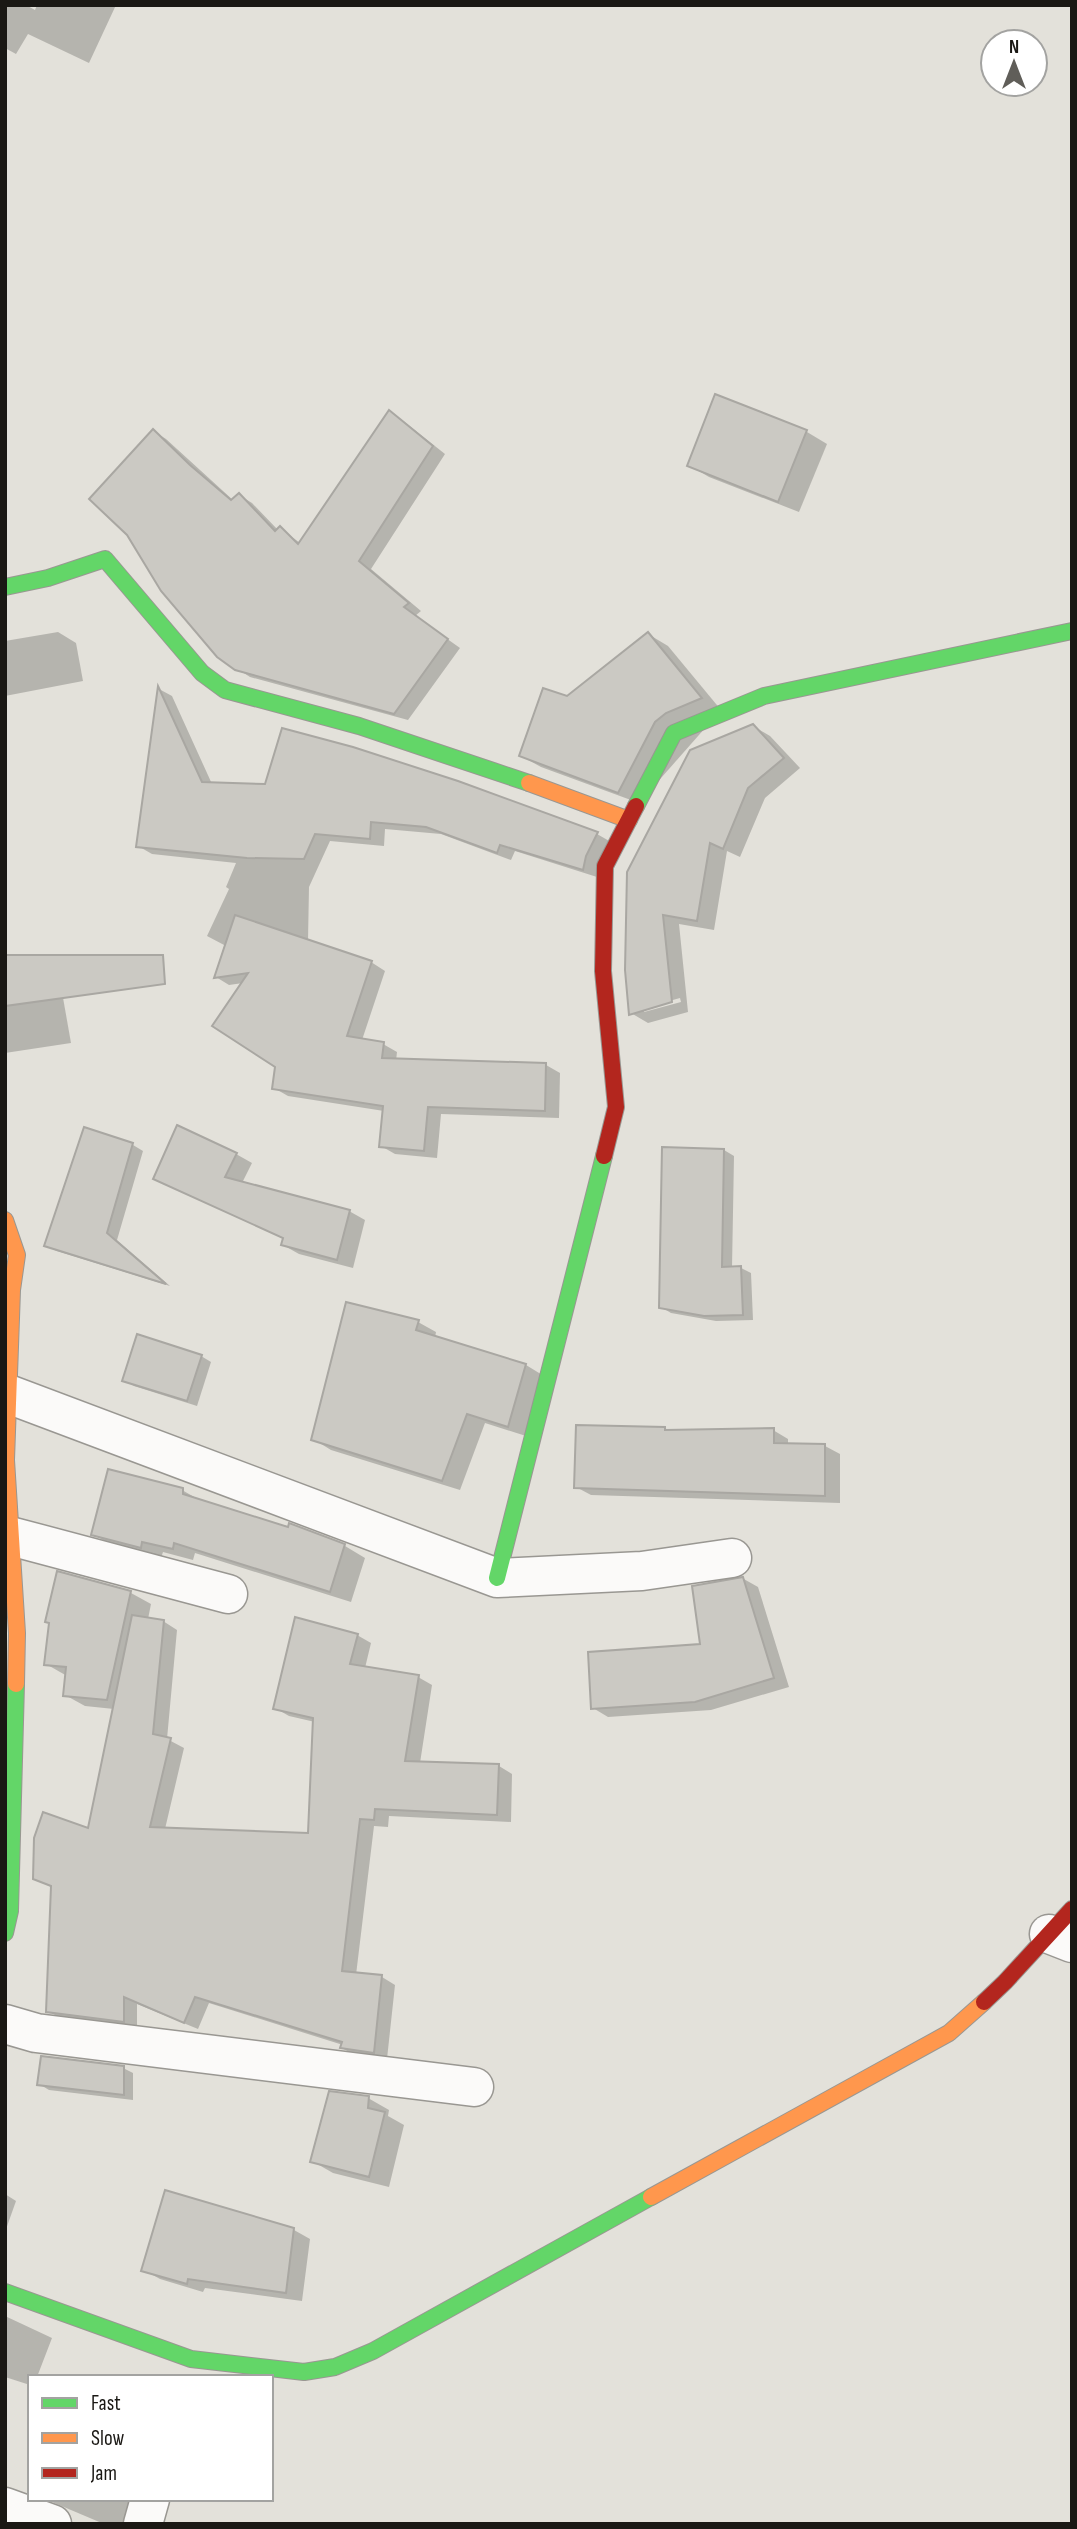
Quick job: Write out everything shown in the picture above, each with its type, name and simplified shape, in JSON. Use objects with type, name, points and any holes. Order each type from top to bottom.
[{"type":"street","points":[[5,587],[48,578],[105,559],[202,673],[225,690],[359,726],[465,760],[629,820]]},
{"type":"street","points":[[497,1578],[616,1107],[603,971],[605,866],[674,733],[764,696],[1072,631]]},
{"type":"street","points":[[5,1220],[17,1255],[12,1290],[6,1460],[11,1631],[10,1911],[5,1933]]},
{"type":"street","points":[[8,1394],[497,1578],[642,1571],[732,1558]]},
{"type":"street","points":[[10,1536],[228,1594]]},
{"type":"street","points":[[5,2292],[188,2368],[304,2372],[335,2367],[373,2351],[949,2033],[1064,1928]]},
{"type":"street","points":[[5,2024],[36,2033],[474,2087]]},
{"type":"street","points":[[143,2524],[149,2501]]},
{"type":"building","points":[[715,394],[807,430],[778,502],[687,466]]},
{"type":"building","points":[[389,410],[433,446],[359,561],[409,603],[404,607],[448,639],[394,714],[235,670],[217,657],[161,591],[127,535],[89,499],[153,429],[231,500],[239,493],[275,531],[280,526],[298,544]]},
{"type":"building","points":[[648,632],[702,698],[666,713],[655,722],[618,793],[519,756],[543,688],[567,696]]},
{"type":"building","points":[[158,686],[202,782],[265,784],[282,728],[353,747],[458,781],[598,832],[586,856],[583,870],[500,845],[497,853],[426,827],[371,822],[370,839],[315,834],[304,859],[247,858],[136,847]]},
{"type":"building","points":[[753,724],[784,758],[748,788],[723,849],[710,843],[697,921],[663,915],[672,1002],[629,1015],[625,970],[627,872],[690,750]]},
{"type":"building","points":[[235,915],[372,961],[347,1036],[384,1042],[382,1058],[546,1063],[545,1111],[428,1107],[424,1151],[379,1147],[383,1106],[272,1089],[275,1067],[212,1026],[248,973],[214,978]]},
{"type":"building","points":[[5,955],[163,955],[165,984],[5,1006]]},
{"type":"building","points":[[177,1125],[237,1153],[225,1177],[350,1210],[337,1260],[281,1245],[283,1238],[153,1179]]},
{"type":"building","points":[[84,1127],[133,1143],[107,1233],[166,1284],[44,1246]]},
{"type":"building","points":[[662,1147],[724,1149],[722,1267],[741,1266],[743,1315],[704,1316],[659,1308]]},
{"type":"building","points":[[346,1302],[419,1320],[416,1330],[526,1364],[508,1427],[467,1414],[442,1481],[311,1440]]},
{"type":"building","points":[[137,1334],[202,1355],[187,1401],[122,1381]]},
{"type":"building","points":[[576,1425],[665,1427],[665,1430],[774,1428],[774,1443],[825,1444],[825,1496],[574,1488]]},
{"type":"building","points":[[108,1469],[183,1488],[183,1494],[288,1527],[289,1523],[345,1544],[330,1592],[174,1543],[173,1549],[142,1542],[141,1548],[91,1535]]},
{"type":"building","points":[[57,1571],[131,1591],[107,1700],[63,1696],[66,1667],[44,1665],[49,1623],[45,1622]]},
{"type":"building","points":[[743,1577],[774,1678],[695,1702],[591,1709],[588,1652],[700,1644],[692,1586]]},
{"type":"building","points":[[132,1615],[164,1620],[153,1734],[171,1738],[150,1827],[308,1833],[313,1718],[273,1709],[295,1617],[358,1634],[350,1664],[419,1675],[405,1761],[499,1764],[497,1815],[375,1809],[374,1820],[360,1819],[342,1971],[382,1975],[374,2053],[340,2048],[342,2042],[195,1997],[184,2023],[124,1997],[124,2022],[46,2012],[51,1886],[33,1879],[34,1838],[43,1812],[88,1828]]},
{"type":"building","points":[[41,2056],[124,2066],[124,2095],[37,2085]]},
{"type":"building","points":[[329,2091],[369,2096],[368,2108],[385,2112],[369,2177],[310,2162]]},
{"type":"building","points":[[165,2190],[294,2228],[286,2293],[188,2279],[187,2284],[141,2271]]},
{"type":"traffic: fast","points":[[5,587],[48,578],[105,559],[202,673],[225,690],[359,726],[529,783]]},
{"type":"traffic: fast","points":[[636,806],[674,733],[764,696],[1072,631]]},
{"type":"traffic: fast","points":[[497,1578],[604,1156]]},
{"type":"traffic: fast","points":[[5,1933],[10,1911],[16,1684]]},
{"type":"traffic: fast","points":[[5,2292],[191,2359],[304,2372],[335,2367],[373,2351],[651,2197]]},
{"type":"traffic: slow","points":[[529,783],[629,820]]},
{"type":"traffic: slow","points":[[5,1220],[17,1255],[12,1290],[6,1460],[17,1633],[16,1684]]},
{"type":"traffic: slow","points":[[651,2197],[949,2033],[984,2002]]},
{"type":"traffic: jam","points":[[604,1156],[616,1107],[603,971],[605,866],[636,806]]},
{"type":"traffic: jam","points":[[984,2002],[1072,1909]]}]
